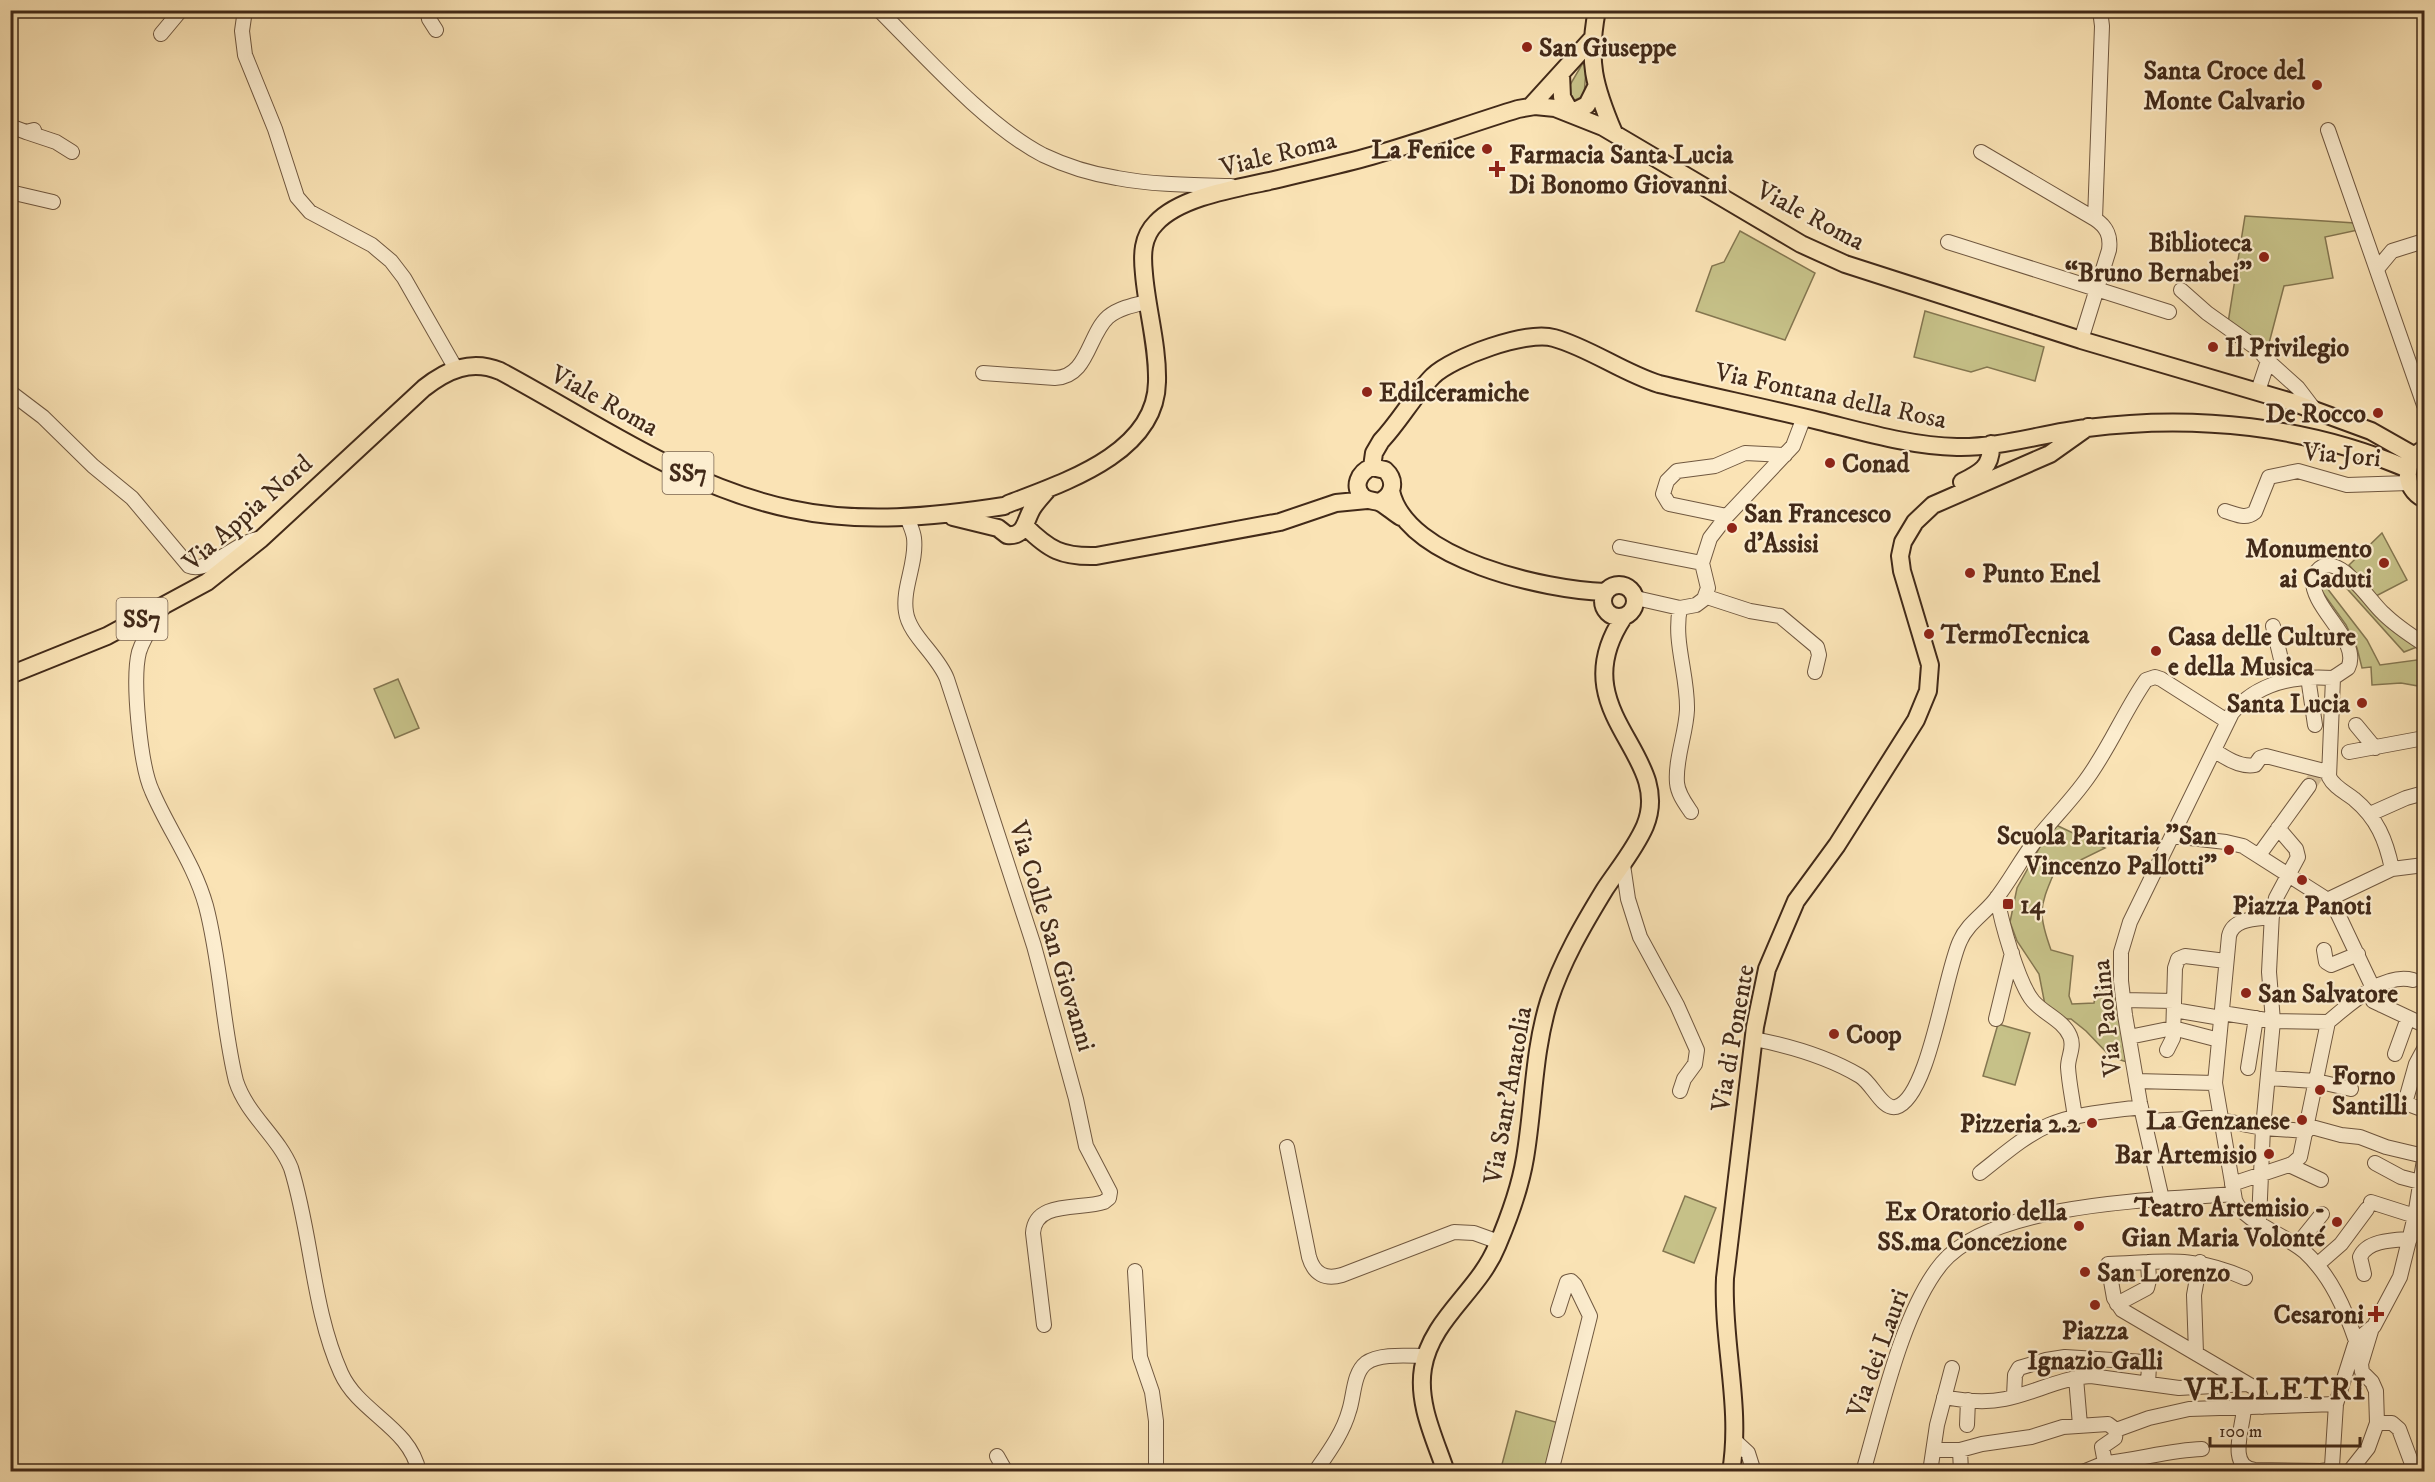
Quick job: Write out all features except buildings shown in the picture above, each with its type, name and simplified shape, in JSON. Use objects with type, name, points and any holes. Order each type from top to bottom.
[{"type":"main road","points":[[1596,10],[1591,40],[1596,87],[1614,133]]},
{"type":"main road","points":[[1531,106],[1591,40]]},
{"type":"main road","points":[[1561,74],[1562,97],[1571,113],[1587,105],[1596,87]]},
{"type":"main road","name":"Viale Roma","points":[[458,368],[479,365],[497,370],[654,457],[745,496],[783,507],[813,513],[854,516],[907,516],[1006,505],[1070,481],[1108,458],[1134,434],[1150,411],[1158,381],[1156,353],[1147,302],[1143,252],[1146,239],[1155,224],[1168,213],[1185,205],[1248,186],[1393,150],[1531,106],[1549,107],[1571,113],[1614,133],[1827,257],[1887,280],[2314,409],[2367,429],[2387,440],[2413,464]]},
{"type":"main road","name":"Via Fontana della Rosa","points":[[1372,471],[1384,454],[1391,431],[1427,383],[1442,369],[1514,339],[1537,336],[1564,342],[1630,374],[1659,384],[1922,444],[1955,447],[1991,444],[2088,428],[2160,421],[2224,425],[2329,442],[2413,464]]},
{"type":"main road","name":"Via Appia Nord","points":[[10,675],[85,647],[163,608],[207,582],[261,539],[419,392],[437,378],[458,368]]},
{"type":"main road","name":"Via di Ponente","points":[[1731,1472],[1735,1441],[1724,1292],[1754,1038],[1765,974],[1791,910],[1837,845],[1916,720],[1924,703],[1930,683],[1930,664],[1902,571],[1901,550],[1907,535],[1919,517],[1930,507],[2061,448],[2088,428]]},
{"type":"main road","points":[[2014,471],[2023,456],[2029,437]]},
{"type":"main road","name":"Via di Ponente","points":[[1944,499],[1954,487],[1985,470],[1991,456],[1991,444]]},
{"type":"main road","points":[[2413,464],[2423,501]]},
{"type":"main road","points":[[1049,488],[1033,508],[1026,524],[1018,534],[1002,531],[997,513],[1006,505],[1022,508],[1026,524],[1053,551],[1089,556],[1117,553],[1286,520],[1336,503],[1379,498],[1392,479],[1372,471]]},
{"type":"main road","points":[[1372,471],[1359,493],[1393,500],[1404,519],[1431,540],[1480,567],[1525,580],[1588,592],[1618,605]]},
{"type":"main road","points":[[1336,503],[1372,471]]},
{"type":"main road","name":"Viale Roma","points":[[936,514],[1002,531],[1028,546],[1053,551]]},
{"type":"main road","name":"Via Sant'Anatolia","points":[[1446,1472],[1424,1404],[1422,1380],[1425,1356],[1440,1328],[1483,1274],[1499,1242],[1522,1171],[1536,1059],[1549,1004],[1580,930],[1623,865],[1646,824],[1650,795],[1648,778],[1610,706],[1606,685],[1607,651],[1615,630],[1618,605]]},
{"type":"street","points":[[160,34],[181,10]]},
{"type":"street","points":[[245,10],[242,31],[245,55],[297,197],[310,212],[372,245],[391,261],[404,278],[458,368]]},
{"type":"street","points":[[427,10],[435,30]]},
{"type":"street","points":[[879,10],[978,106],[1015,137],[1042,154],[1086,171],[1127,180],[1161,184],[1248,186]]},
{"type":"street","points":[[2095,219],[2102,26],[2100,10]]},
{"type":"street","points":[[10,126],[32,130],[72,152]]},
{"type":"street","points":[[2328,130],[2424,405]]},
{"type":"street","points":[[1981,152],[2095,219],[2107,230],[2110,240],[2098,290],[2081,340]]},
{"type":"street","points":[[10,192],[53,202]]},
{"type":"street","points":[[1948,242],[2169,312]]},
{"type":"street","points":[[2377,269],[2391,251],[2424,242]]},
{"type":"street","points":[[2181,290],[2207,313],[2259,350],[2298,388],[2314,409]]},
{"type":"street","points":[[983,373],[1065,377],[1080,363],[1108,317],[1120,310],[1147,302]]},
{"type":"street","points":[[2258,391],[2268,361]]},
{"type":"street","points":[[11,393],[43,417],[93,466],[132,498],[189,566],[202,567],[243,543],[261,539]]},
{"type":"street","points":[[1707,597],[1707,585],[1701,563],[1710,538],[1727,516],[1785,455],[1795,441],[1804,417]]},
{"type":"street","points":[[1727,516],[1669,504],[1664,498],[1663,489],[1670,476],[1681,470],[1715,466],[1742,454],[1785,455]]},
{"type":"street","name":"Via Jori","points":[[2225,511],[2241,516],[2255,512],[2269,477],[2298,471],[2347,485],[2413,464]]},
{"type":"street","name":"Via Colle San Giovanni","points":[[907,516],[914,540],[906,598],[907,617],[913,629],[938,660],[945,675],[1034,946],[1076,1099],[1086,1146],[1110,1192],[1109,1198],[1104,1202],[1047,1212],[1039,1216],[1035,1222],[1033,1233],[1044,1325]]},
{"type":"street","points":[[1620,547],[1701,563]]},
{"type":"street","points":[[2259,855],[2318,776],[2331,725],[2333,678],[2348,668],[2350,654],[2344,640],[2314,592],[2313,578],[2322,568],[2332,566],[2344,570],[2388,618],[2424,644]]},
{"type":"street","points":[[1618,605],[1653,603],[1680,608],[1696,605],[1707,597]]},
{"type":"street","points":[[1707,597],[1780,616],[1816,647],[1819,655],[1815,672]]},
{"type":"street","points":[[163,608],[144,640],[138,656],[137,684],[142,760],[153,794],[189,860],[204,900],[236,1081],[246,1103],[280,1148],[291,1168],[323,1317],[342,1374],[357,1396],[407,1443],[415,1457],[419,1472]]},
{"type":"street","points":[[1680,608],[1677,632],[1687,706],[1677,781],[1679,793],[1691,812]]},
{"type":"street","points":[[2272,626],[2286,680]]},
{"type":"street","points":[[1754,1038],[1805,1052],[1836,1064],[1865,1079],[1875,1089],[1885,1105],[1892,1107],[1902,1104],[1925,1068],[1960,939],[1969,926],[1994,901],[2035,841],[2086,780],[2145,682],[2151,677],[2161,679],[2227,721]]},
{"type":"street","points":[[2308,677],[2315,725]]},
{"type":"street","name":"Via Paolina","points":[[2158,1200],[2123,1000],[2120,962],[2124,937],[2227,721],[2238,706],[2252,696],[2286,680],[2308,677],[2333,678]]},
{"type":"street","points":[[2356,725],[2374,748]]},
{"type":"street","points":[[2349,752],[2424,738]]},
{"type":"street","points":[[2214,750],[2245,766],[2255,765],[2261,756],[2266,756],[2333,783],[2370,814],[2385,840],[2391,869]]},
{"type":"street","points":[[2370,814],[2403,799],[2424,793]]},
{"type":"street","points":[[2259,1221],[2263,1128],[2272,1020],[2269,965],[2272,917],[2275,902],[2298,854],[2278,828]]},
{"type":"street","points":[[2172,836],[2233,843],[2259,855],[2327,900],[2337,912],[2375,988],[2381,1005]]},
{"type":"street","points":[[1623,865],[1628,899],[1640,937],[1677,1005],[1697,1050],[1695,1064],[1684,1079],[1680,1091]]},
{"type":"street","points":[[2327,900],[2391,869],[2424,865]]},
{"type":"street","points":[[1994,901],[2030,997],[2065,1027],[2071,1038],[2072,1048],[2068,1068],[2075,1118]]},
{"type":"street","points":[[2272,917],[2242,921],[2233,926],[2229,936],[2215,1083],[2233,1189],[2240,1210],[2297,1245],[2317,1265],[2339,1299],[2356,1341]]},
{"type":"street","points":[[2324,950],[2326,962],[2331,965],[2358,954]]},
{"type":"street","points":[[1996,1019],[2012,953]]},
{"type":"street","points":[[2167,1050],[2172,1041],[2175,969],[2178,959],[2185,956],[2226,961]]},
{"type":"street","points":[[2320,1180],[2289,1165],[2300,1157],[2328,1022],[2361,995],[2375,988],[2394,980],[2412,980]]},
{"type":"street","points":[[2361,995],[2424,1025]]},
{"type":"street","points":[[2123,1000],[2174,1005],[2221,1015],[2328,1022]]},
{"type":"street","points":[[2248,1068],[2256,1018]]},
{"type":"street","points":[[2395,1054],[2408,1018]]},
{"type":"street","points":[[2129,1036],[2173,1028],[2219,1040]]},
{"type":"street","points":[[2424,1049],[2416,1064],[2405,1103],[2424,1110]]},
{"type":"street","points":[[2268,1078],[2316,1081],[2351,1089]]},
{"type":"street","points":[[2136,1081],[2215,1083]]},
{"type":"street","points":[[1980,1173],[2015,1146],[2044,1128],[2075,1118],[2141,1107]]},
{"type":"street","points":[[2146,1121],[2202,1118],[2263,1128],[2307,1129],[2360,1137],[2424,1158],[2415,1216],[2398,1282],[2364,1347],[2362,1372],[2375,1388],[2377,1423],[2368,1448],[2349,1472]]},
{"type":"street","points":[[1287,1147],[1310,1262],[1321,1275],[1331,1277],[1342,1275],[1454,1232],[1479,1234],[1499,1242]]},
{"type":"street","points":[[2374,1163],[2401,1177],[2420,1182]]},
{"type":"street","name":"Via dei Lauri","points":[[1863,1472],[1894,1367],[1918,1302],[1932,1277],[1950,1255],[1982,1234],[2040,1215],[2076,1207],[2158,1200],[2233,1189],[2260,1175],[2289,1165]]},
{"type":"street","points":[[2317,1265],[2341,1244],[2369,1205],[2415,1216]]},
{"type":"street","points":[[2297,1245],[2322,1214]]},
{"type":"street","points":[[2364,1274],[2360,1257],[2365,1250],[2384,1242],[2409,1239]]},
{"type":"street","points":[[2245,1278],[2225,1269],[2184,1260],[2108,1264],[2114,1296],[2124,1312],[2247,1384],[2258,1392],[2262,1407]]},
{"type":"street","points":[[2117,1304],[2146,1288],[2149,1280],[2148,1262]]},
{"type":"street","points":[[2196,1353],[2194,1301],[2200,1262]]},
{"type":"street","points":[[1135,1271],[1140,1357],[1152,1392],[1156,1421],[1156,1472]]},
{"type":"street","points":[[1551,1472],[1590,1316],[1571,1281],[1567,1282],[1558,1310]]},
{"type":"street","points":[[2244,1407],[2239,1452],[2244,1467],[2255,1470],[2321,1471],[2330,1468],[2333,1462],[2336,1404],[2356,1341],[2373,1326]]},
{"type":"street","points":[[1315,1472],[1344,1424],[1361,1367],[1378,1359],[1425,1356]]},
{"type":"street","points":[[2014,1396],[2015,1375],[2019,1368],[2056,1358],[2081,1357],[2144,1362],[2150,1366],[2148,1383]]},
{"type":"street","points":[[1930,1472],[1944,1397],[1952,1368]]},
{"type":"street","points":[[1944,1397],[1991,1407],[2014,1396],[2076,1378],[2097,1376],[2186,1388],[2247,1384]]},
{"type":"street","points":[[2076,1378],[2080,1425]]},
{"type":"street","points":[[1967,1425],[1968,1401]]},
{"type":"street","points":[[2116,1430],[2178,1410],[2336,1404]]},
{"type":"street","points":[[2377,1423],[2389,1422],[2397,1427],[2415,1472]]},
{"type":"street","points":[[1934,1450],[1960,1450],[2080,1425],[2108,1424],[2116,1430]]},
{"type":"street","points":[[2105,1463],[2102,1446],[2115,1438],[2116,1430]]},
{"type":"street","points":[[1735,1441],[1748,1453],[1754,1472]]},
{"type":"street","points":[[2083,1472],[2105,1463],[2160,1456],[2179,1450],[2202,1449]]},
{"type":"street","points":[[1960,1450],[1961,1472]]},
{"type":"street","points":[[997,1456],[1006,1472]]},
{"type":"street","points":[[2031,1472],[2046,1471]]},
{"type":"shaded area","points":[[1587,56],[1584,96],[1575,100],[1567,90]]},
{"type":"shaded area","points":[[2245,216],[2355,223],[2358,230],[2325,237],[2333,278],[2284,286],[2267,351],[2228,323]]},
{"type":"shaded area","points":[[1740,231],[1815,273],[1785,340],[1696,311],[1712,266],[1724,262]]},
{"type":"shaded area","points":[[1925,311],[2044,347],[2035,381],[1987,367],[1971,372],[1914,357]]},
{"type":"shaded area","points":[[2382,533],[2407,580],[2376,596],[2349,565]]},
{"type":"shaded area","points":[[2332,572],[2338,573],[2417,647],[2404,652]]},
{"type":"shaded area","points":[[2320,579],[2367,640],[2380,665],[2424,659],[2424,687],[2401,683],[2372,685],[2371,667],[2362,668],[2357,648],[2346,625],[2321,590]]},
{"type":"shaded area","points":[[398,679],[419,728],[395,738],[374,689]]},
{"type":"shaded area","points":[[2056,825],[2105,848],[2054,873],[2045,895],[2042,911],[2047,938],[2051,950],[2073,956],[2069,996],[2072,1004],[2094,1003],[2096,990],[2118,993],[2130,1063],[2111,1057],[2071,1019],[2062,1019],[2045,1005],[2039,974],[2017,941],[2010,922],[2017,888],[2041,845]]},
{"type":"shaded area","points":[[1998,1024],[2030,1033],[2015,1085],[1983,1076]]},
{"type":"shaded area","points":[[1685,1196],[1716,1208],[1694,1263],[1663,1251]]},
{"type":"shaded area","points":[[1516,1411],[1559,1423],[1545,1471],[1500,1472]]},
{"type":"tunnel","points":[[2309,786],[2316,776]]},
{"type":"place","name":"San Giuseppe","points":[[1527,47]]},
{"type":"place","name":"Santa Croce del Monte Calvario","points":[[2317,85]]},
{"type":"place","name":"La Fenice","points":[[1487,149]]},
{"type":"place","name":"Farmacia Santa Lucia Di Bonomo Giovanni","points":[[1497,169]]},
{"type":"place","name":"Biblioteca “Bruno Bernabei”","points":[[2264,257]]},
{"type":"place","name":"Il Privilegio","points":[[2213,347]]},
{"type":"place","name":"Edilceramiche","points":[[1367,392]]},
{"type":"place","name":"De Rocco","points":[[2378,413]]},
{"type":"place","name":"Conad","points":[[1830,463]]},
{"type":"place","name":"San Francesco d'Assisi","points":[[1732,528]]},
{"type":"place","name":"Monumento ai Caduti","points":[[2384,563]]},
{"type":"place","name":"Punto Enel","points":[[1970,573]]},
{"type":"place","name":"TermoTecnica","points":[[1929,634]]},
{"type":"place","name":"Casa delle Culture e della Musica","points":[[2156,651]]},
{"type":"place","name":"Santa Lucia","points":[[2362,703]]},
{"type":"place","name":"Scuola Paritaria \"San Vincenzo Pallotti\"","points":[[2229,850]]},
{"type":"place","name":"Piazza Panoti","points":[[2302,880]]},
{"type":"place","name":"14","points":[[2008,904]]},
{"type":"place","name":"San Salvatore","points":[[2246,993]]},
{"type":"place","name":"Coop","points":[[1834,1034]]},
{"type":"place","name":"Forno Santilli","points":[[2320,1090]]},
{"type":"place","name":"La Genzanese","points":[[2302,1120]]},
{"type":"place","name":"Pizzeria 2.2","points":[[2092,1123]]},
{"type":"place","name":"Bar Artemisio","points":[[2269,1154]]},
{"type":"place","name":"Teatro Artemisio - Gian Maria Volonté","points":[[2337,1222]]},
{"type":"place","name":"Ex Oratorio della SS.ma Concezione","points":[[2079,1226]]},
{"type":"place","name":"San Lorenzo","points":[[2085,1272]]},
{"type":"place","name":"Piazza Ignazio Galli","points":[[2095,1305]]},
{"type":"place","name":"Cesaroni","points":[[2376,1314]]},
{"type":"district","name":"VELLETRI","points":[[2276,1388]]}]
